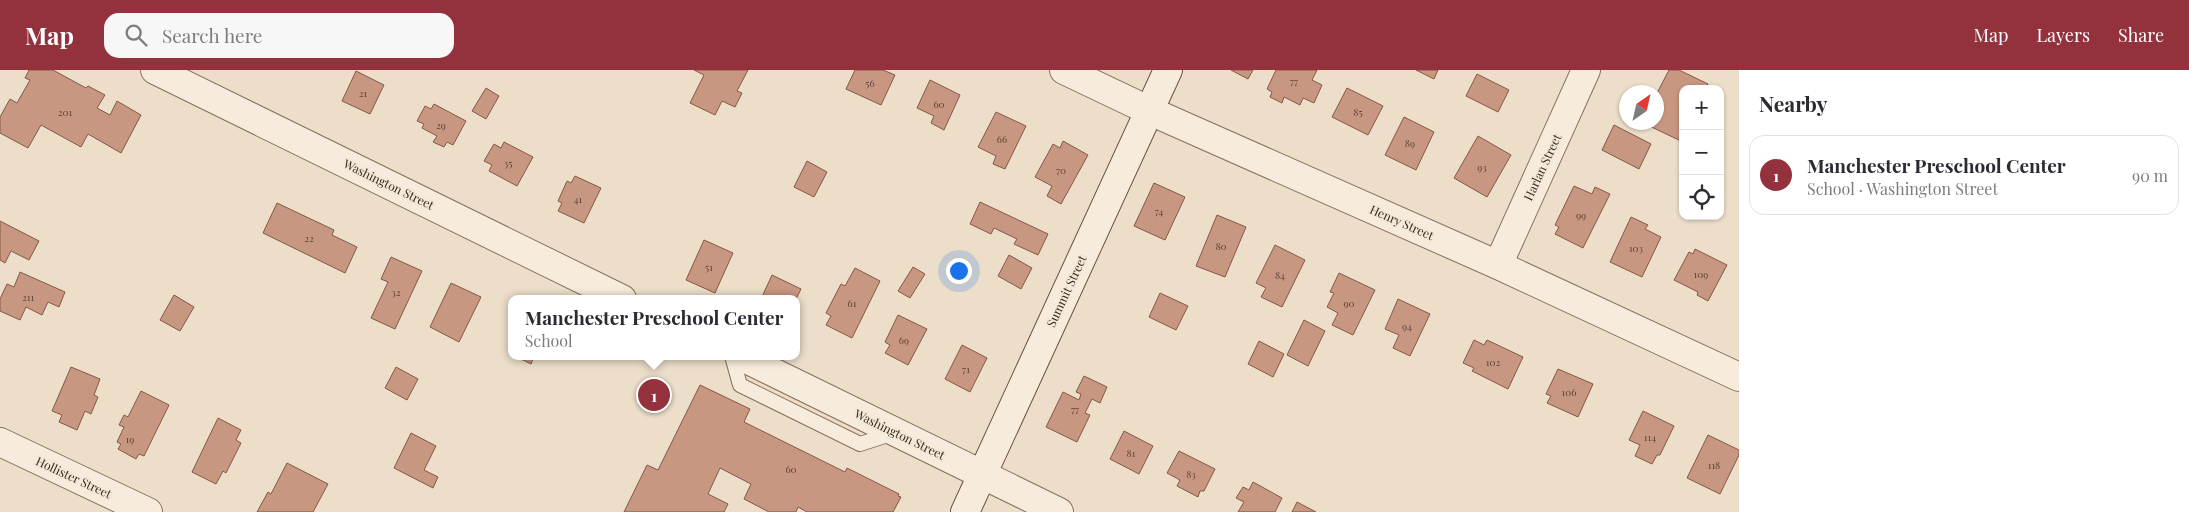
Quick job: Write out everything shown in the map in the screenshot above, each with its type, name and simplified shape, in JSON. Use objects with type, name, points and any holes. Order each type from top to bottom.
[{"type":"street","name":"Washington Street","points":[[155,70],[614,295]]},
{"type":"street","name":"Henry Street","points":[[1064,70],[1150,111],[1498,265],[1739,378]]},
{"type":"street","name":"Summit Street","points":[[965,512],[1168,70]]},
{"type":"street","name":"Harlan Street","points":[[1498,265],[1586,70]]},
{"type":"street","name":"Washington Street","points":[[748,360],[1059,512]]},
{"type":"street","name":"Hollister Street","points":[[0,442],[148,512]]},
{"type":"lane","points":[[733,360],[740,385],[860,444],[896,432]]},
{"type":"building","points":[[29,70],[53,70],[86,88],[88,86],[105,95],[97,108],[110,115],[117,101],[141,115],[121,153],[88,134],[81,147],[41,125],[28,148],[0,133],[0,117],[10,99],[17,103],[30,80],[25,78]]},
{"type":"building","points":[[694,70],[748,70],[737,91],[742,93],[735,107],[722,101],[715,115],[690,103],[704,75]]},
{"type":"building","points":[[855,70],[883,70],[895,75],[881,105],[846,89]]},
{"type":"building","points":[[1231,70],[1253,70],[1248,79]]},
{"type":"building","points":[[1276,70],[1317,70],[1312,80],[1322,85],[1314,103],[1303,98],[1300,105],[1284,97],[1282,103],[1270,97],[1272,92],[1267,89]]},
{"type":"building","points":[[1416,70],[1438,70],[1434,79]]},
{"type":"building","points":[[1669,70],[1679,70],[1708,84],[1679,85],[1679,140],[1658,130],[1664,130],[1664,85],[1661,85]]},
{"type":"building","points":[[356,71],[384,85],[370,114],[342,101]]},
{"type":"building","points":[[1477,74],[1509,90],[1498,112],[1466,96]]},
{"type":"building","points":[[930,80],[960,95],[944,130],[931,123],[934,116],[917,108]]},
{"type":"building","points":[[486,88],[499,96],[486,119],[472,111]]},
{"type":"building","points":[[1347,88],[1383,106],[1368,135],[1332,117]]},
{"type":"building","points":[[434,104],[466,121],[453,145],[447,142],[444,147],[433,142],[437,136],[422,128],[424,124],[417,121],[425,106],[431,109]]},
{"type":"building","points":[[996,112],[1026,126],[1005,169],[993,164],[996,156],[978,147]]},
{"type":"building","points":[[1404,117],[1434,132],[1416,170],[1385,155]]},
{"type":"building","points":[[1614,125],[1619,128],[1619,130],[1624,130],[1651,144],[1639,169],[1602,150]]},
{"type":"building","points":[[1478,136],[1511,155],[1487,197],[1454,178]]},
{"type":"building","points":[[1063,141],[1088,155],[1061,204],[1047,196],[1052,186],[1035,177],[1053,144],[1060,148]]},
{"type":"building","points":[[504,142],[533,157],[517,186],[489,171],[492,165],[484,161],[494,144],[501,148]]},
{"type":"building","points":[[807,161],[827,172],[814,197],[794,187]]},
{"type":"building","points":[[575,176],[601,188],[584,223],[558,211],[562,203],[558,201],[567,181],[571,183]]},
{"type":"building","points":[[1154,183],[1185,197],[1165,240],[1134,226]]},
{"type":"building","points":[[1574,186],[1592,194],[1595,187],[1610,194],[1583,248],[1555,234],[1559,227],[1555,225]]},
{"type":"building","points":[[980,202],[1048,234],[1038,255],[1014,244],[1017,239],[994,228],[991,234],[970,224]]},
{"type":"building","points":[[277,203],[334,230],[332,235],[357,247],[345,273],[263,233]]},
{"type":"building","points":[[1217,215],[1246,227],[1225,277],[1196,266]]},
{"type":"building","points":[[1631,217],[1648,225],[1645,229],[1661,237],[1642,277],[1610,262]]},
{"type":"building","points":[[0,221],[39,241],[29,260],[11,251],[5,263],[0,260]]},
{"type":"building","points":[[704,240],[733,253],[715,293],[686,280]]},
{"type":"building","points":[[1275,245],[1305,260],[1282,307],[1261,297],[1266,288],[1256,283]]},
{"type":"building","points":[[1695,249],[1727,265],[1708,301],[1697,295],[1698,292],[1674,280],[1689,252],[1693,254]]},
{"type":"building","points":[[1009,255],[1032,268],[1021,289],[998,276]]},
{"type":"building","points":[[391,257],[422,271],[395,329],[371,318],[388,282],[381,279]]},
{"type":"building","points":[[913,267],[925,274],[910,298],[898,291]]},
{"type":"building","points":[[855,268],[880,281],[852,338],[826,325],[831,316],[826,313],[841,284],[845,286]]},
{"type":"building","points":[[20,272],[65,292],[59,307],[48,302],[42,315],[26,307],[20,320],[0,311],[0,299],[7,284],[14,287]]},
{"type":"building","points":[[1339,273],[1375,290],[1353,335],[1332,325],[1338,313],[1327,307],[1334,293],[1330,292]]},
{"type":"building","points":[[772,275],[801,289],[798,295],[763,295]]},
{"type":"building","points":[[451,283],[481,297],[459,342],[430,327]]},
{"type":"building","points":[[1160,293],[1188,306],[1176,330],[1149,317]]},
{"type":"building","points":[[174,295],[194,307],[180,331],[160,320]]},
{"type":"building","points":[[1398,299],[1430,314],[1410,356],[1393,348],[1399,335],[1385,329]]},
{"type":"building","points":[[898,315],[927,329],[908,365],[885,353],[890,345],[885,342]]},
{"type":"building","points":[[1304,320],[1325,331],[1308,366],[1287,355]]},
{"type":"building","points":[[1474,340],[1484,345],[1487,340],[1523,357],[1508,389],[1472,371],[1474,368],[1463,363]]},
{"type":"building","points":[[1259,341],[1284,354],[1273,377],[1248,364]]},
{"type":"building","points":[[962,345],[987,358],[970,392],[945,379]]},
{"type":"building","points":[[523,360],[532,360],[531,364]]},
{"type":"building","points":[[71,367],[100,379],[94,395],[98,397],[91,414],[85,411],[77,430],[59,422],[62,415],[52,411]]},
{"type":"building","points":[[396,367],[418,379],[407,400],[385,388]]},
{"type":"building","points":[[1558,369],[1593,384],[1578,417],[1547,403],[1551,396],[1546,394]]},
{"type":"building","points":[[1084,376],[1107,387],[1100,403],[1092,399],[1085,413],[1090,415],[1077,442],[1046,427],[1063,392],[1079,400],[1081,394],[1076,392]]},
{"type":"building","points":[[700,385],[750,409],[744,422],[845,472],[847,468],[899,494],[898,496],[901,497],[893,512],[807,512],[798,507],[796,512],[769,512],[744,499],[751,484],[720,468],[708,494],[728,504],[724,512],[624,512],[647,465],[658,470]]},
{"type":"building","points":[[141,391],[169,405],[144,456],[139,454],[136,459],[118,449],[121,444],[117,442],[124,427],[119,425],[124,415],[128,417]]},
{"type":"building","points":[[1643,411],[1674,426],[1660,455],[1657,455],[1652,464],[1635,456],[1640,445],[1629,440]]},
{"type":"building","points":[[218,418],[241,430],[236,440],[241,443],[226,473],[223,471],[216,484],[192,472]]},
{"type":"building","points":[[1124,431],[1153,446],[1139,474],[1110,459]]},
{"type":"building","points":[[411,433],[436,446],[424,470],[438,477],[433,488],[394,468]]},
{"type":"building","points":[[1708,435],[1739,450],[1739,455],[1720,494],[1687,478]]},
{"type":"building","points":[[1179,451],[1215,469],[1204,491],[1200,491],[1198,497],[1177,486],[1180,480],[1167,473]]},
{"type":"building","points":[[287,463],[328,484],[313,512],[257,512],[268,492],[271,494]]},
{"type":"building","points":[[1253,482],[1282,498],[1275,512],[1238,512],[1244,502],[1236,498],[1243,487],[1249,490]]},
{"type":"building","points":[[1297,502],[1316,512],[1292,512]]},
{"type":"place","name":"Manchester Preschool Center","points":[[654,395]]}]
